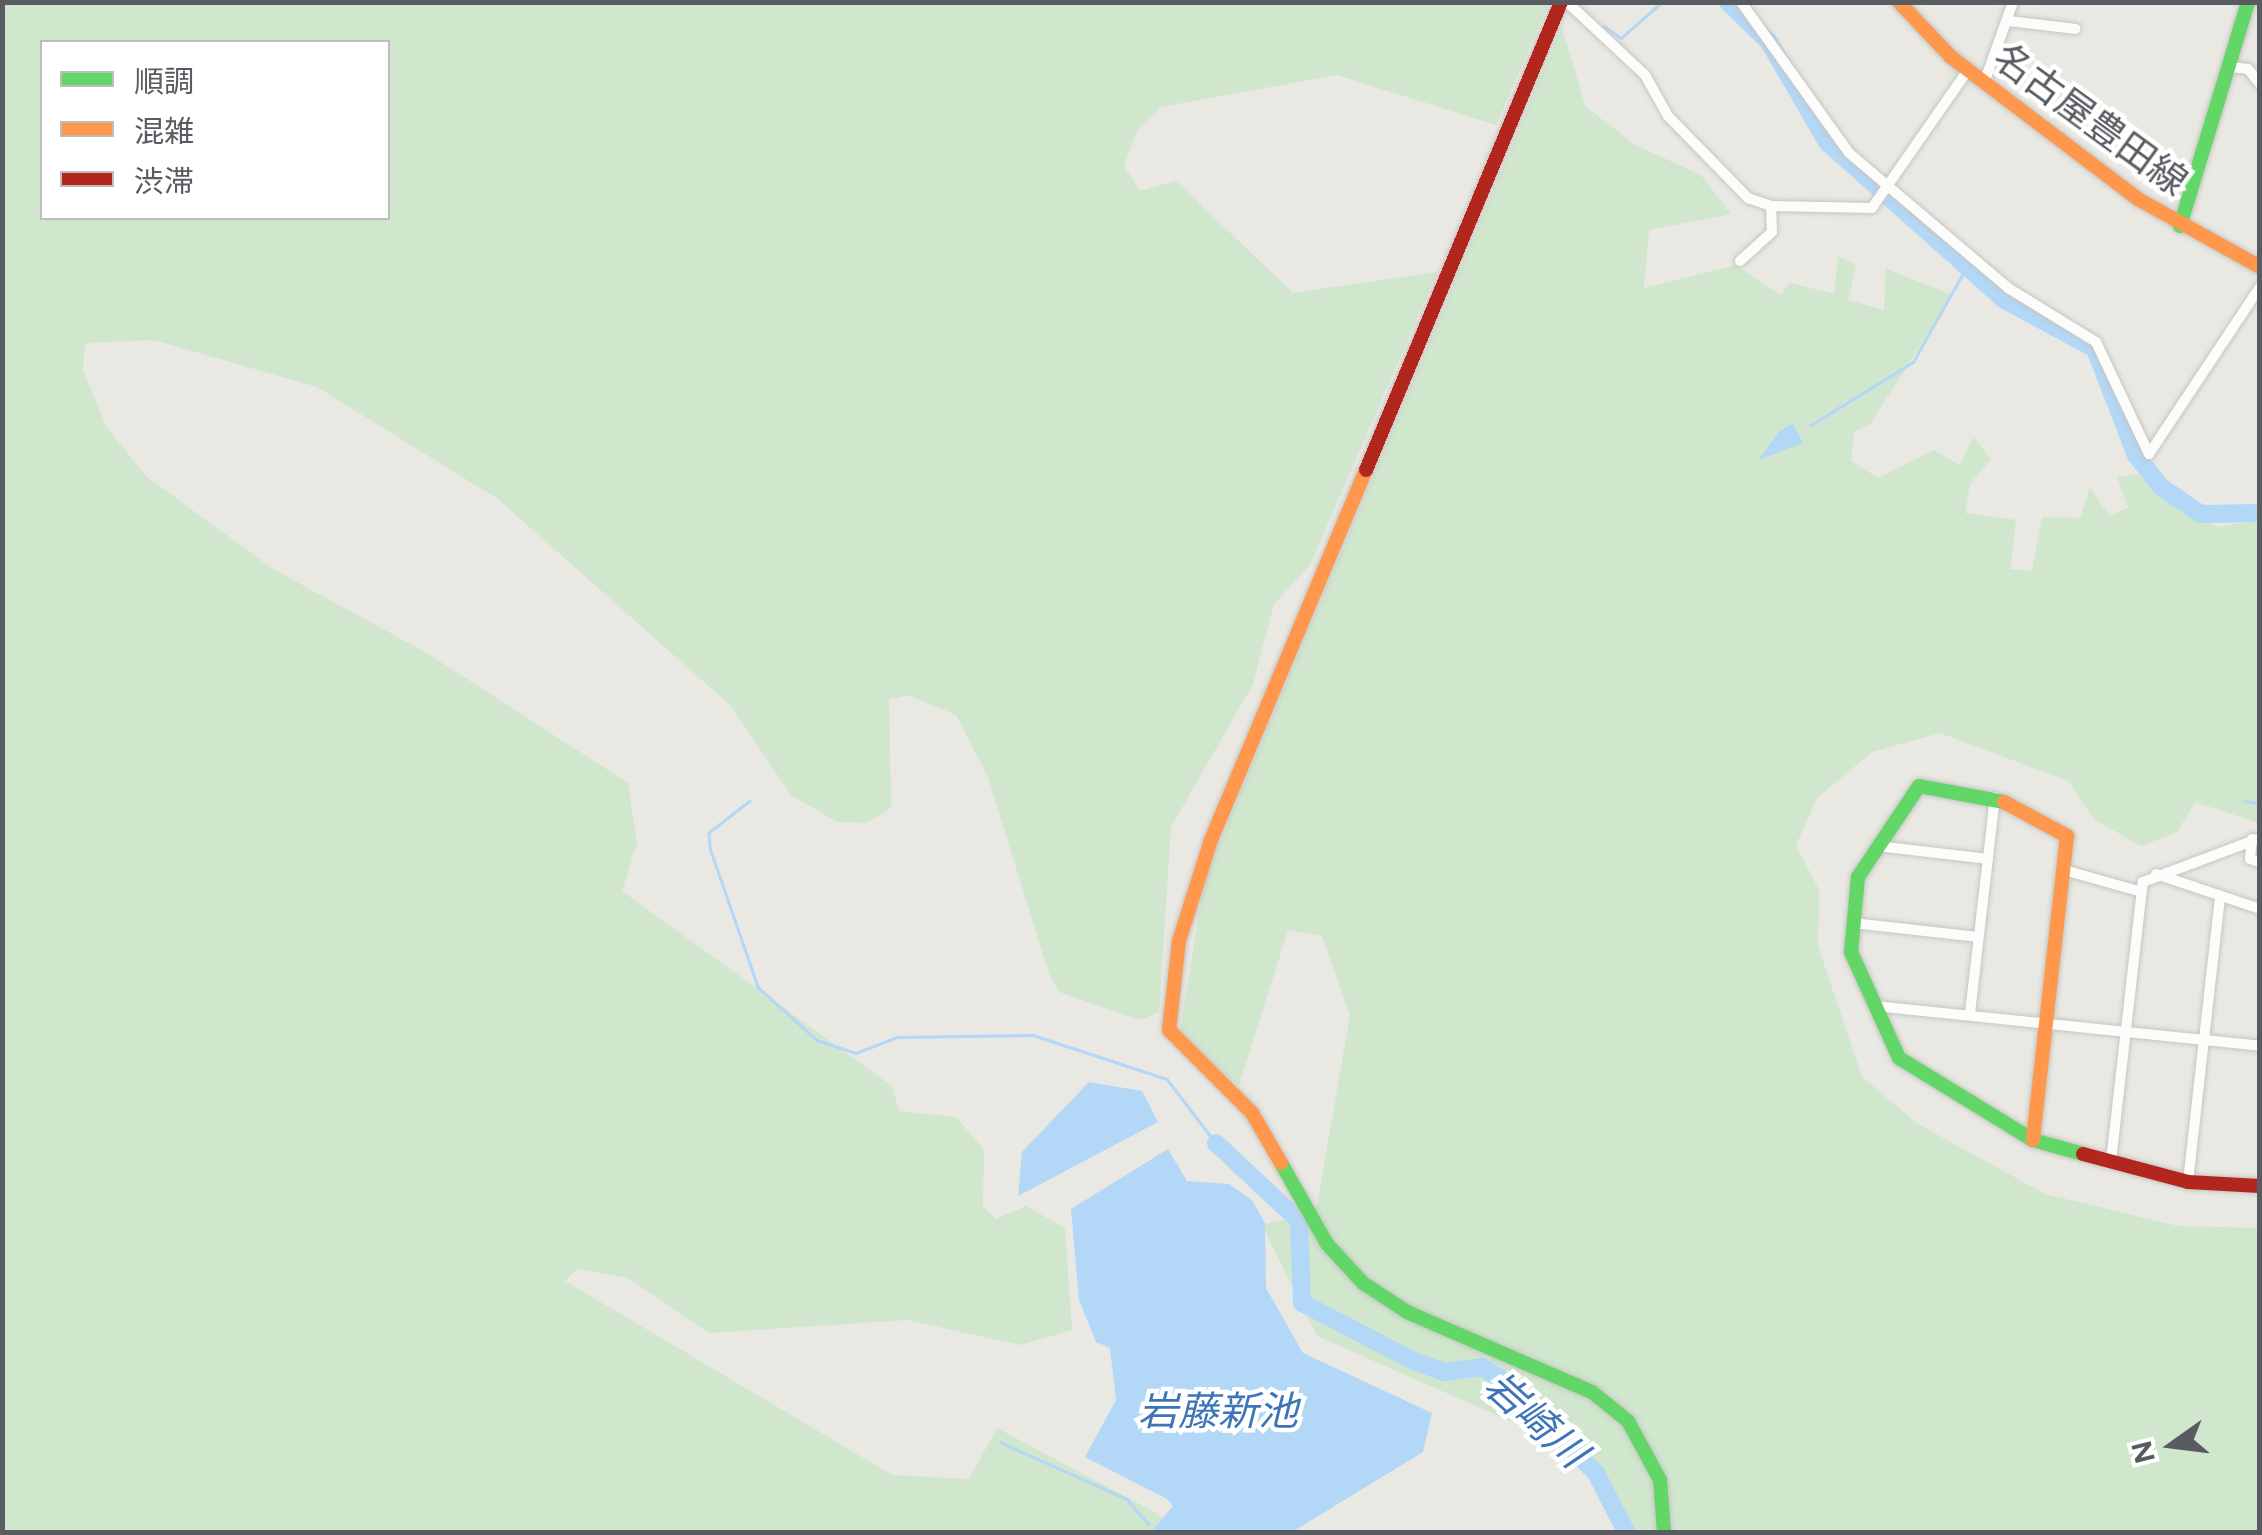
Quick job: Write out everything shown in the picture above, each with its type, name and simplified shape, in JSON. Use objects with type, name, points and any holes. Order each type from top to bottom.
[{"type":"street","points":[[1664,1532],[1660,1480],[1628,1420],[1600,1396],[1407,1312],[1364,1283],[1327,1244],[1252,1112],[1169,1030],[1180,941],[1210,840],[1564,2],[1645,75],[1668,116],[1748,198],[1771,206],[1878,202],[1968,70]]},
{"type":"street","points":[[1741,2],[1772,34],[1826,128],[2008,288],[2096,342],[2149,454],[2260,287]]},
{"type":"street","name":"名古屋豊田線","points":[[1899,2],[1984,83],[2180,226],[2260,267]]},
{"type":"street","points":[[1984,83],[2014,2]]},
{"type":"street","points":[[2180,226],[2248,2]]},
{"type":"street","points":[[2009,21],[2076,29]]},
{"type":"street","points":[[2230,67],[2260,84]]},
{"type":"street","points":[[1740,261],[1772,232],[1771,206]]},
{"type":"street","points":[[2033,1140],[2064,870],[2064,830],[1995,797],[1919,786],[1858,877],[1853,923],[1852,952],[1899,1058],[2033,1140],[2188,1182],[2260,1186]]},
{"type":"street","points":[[1970,1012],[1995,797]]},
{"type":"street","points":[[2256,838],[2250,859],[2260,862]]},
{"type":"street","points":[[2111,1161],[2142,892],[2155,874],[2256,838]]},
{"type":"street","points":[[1876,846],[1988,859]]},
{"type":"street","points":[[2064,870],[2142,892]]},
{"type":"street","points":[[2155,874],[2260,909]]},
{"type":"street","points":[[2188,1182],[2220,896]]},
{"type":"street","points":[[1853,923],[1978,937]]},
{"type":"street","points":[[1875,1006],[1970,1012],[2260,1046]]},
{"type":"green space","points":[[3,3],[1549,3],[1496,125],[1337,75],[1161,107],[1137,130],[1124,166],[1140,191],[1176,181],[1293,293],[1437,272],[1310,565],[1274,604],[1253,684],[1171,827],[1159,1012],[1140,1020],[1059,992],[1049,974],[988,777],[956,715],[908,695],[889,700],[891,808],[866,823],[837,822],[791,795],[730,705],[498,499],[317,387],[154,340],[85,343],[83,370],[107,428],[147,477],[273,569],[425,652],[628,783],[637,843],[622,891],[892,1086],[899,1111],[956,1117],[984,1150],[983,1206],[996,1219],[1026,1206],[1065,1228],[1072,1330],[1020,1345],[907,1320],[709,1333],[628,1278],[577,1269],[565,1281],[892,1475],[969,1479],[997,1428],[1158,1514],[1169,1532],[3,1532]]},
{"type":"green space","points":[[1562,27],[1585,106],[1635,145],[1701,175],[1731,214],[1649,230],[1644,288],[1736,265],[1780,295],[1790,283],[1834,294],[1838,256],[1856,265],[1848,300],[1884,310],[1886,269],[1953,295],[1870,424],[1854,432],[1851,461],[1878,478],[1934,450],[1960,466],[1973,437],[1991,459],[1970,484],[1965,513],[2016,520],[2010,569],[2032,571],[2042,517],[2080,518],[2090,488],[2110,516],[2128,507],[2117,477],[2138,474],[2181,511],[2218,527],[2259,520],[2259,823],[2195,802],[2177,832],[2141,846],[2094,819],[2068,781],[1940,733],[1872,752],[1817,798],[1796,845],[1819,890],[1818,946],[1862,1077],[1918,1124],[2045,1194],[2178,1226],[2259,1228],[2259,1532],[1626,1532],[1622,1502],[1583,1453],[1317,1336],[1262,1225],[1316,1212],[1350,1015],[1322,936],[1288,930],[1239,1085],[1194,1049],[1180,1031],[1205,877]]},
{"type":"water","points":[[1793,424],[1803,443],[1758,460],[1781,430]]},
{"type":"water","points":[[1089,1082],[1142,1091],[1158,1122],[1018,1196],[1022,1152]]},
{"type":"water","name":"岩藤新池","points":[[1168,1149],[1187,1181],[1229,1184],[1252,1200],[1265,1223],[1266,1288],[1303,1353],[1432,1413],[1423,1452],[1292,1532],[1151,1532],[1173,1506],[1167,1499],[1085,1457],[1116,1400],[1110,1348],[1096,1342],[1079,1300],[1071,1209]]},
{"type":"waterway","points":[[1604,26],[1621,38],[1662,2]]},
{"type":"waterway","points":[[1728,2],[1769,42],[1827,142],[2003,299],[2095,349],[2136,455],[2161,487],[2201,514],[2260,513]]},
{"type":"waterway","points":[[1811,425],[1913,362],[1967,266]]},
{"type":"waterway","points":[[750,801],[709,833],[710,848],[758,987],[817,1040],[856,1053],[897,1037],[1033,1035],[1167,1079],[1216,1143]]},
{"type":"waterway","points":[[2244,801],[2260,803]]},
{"type":"waterway","name":"岩崎川","points":[[1216,1143],[1299,1221],[1302,1303],[1414,1361],[1444,1372],[1482,1367],[1501,1379],[1596,1473],[1626,1532]]},
{"type":"waterway","points":[[1000,1442],[1127,1499],[1149,1524]]},
{"type":"traffic: fast","points":[[2180,226],[2248,2]]},
{"type":"traffic: fast","points":[[2004,802],[1919,786],[1858,877],[1851,952],[1899,1058],[2033,1140],[2083,1154]]},
{"type":"traffic: fast","points":[[1281,1163],[1327,1244],[1363,1283],[1407,1312],[1592,1392],[1628,1421],[1660,1480],[1664,1532]]},
{"type":"traffic: slow","points":[[1899,2],[1951,57],[2138,199],[2260,267]]},
{"type":"traffic: slow","points":[[1281,1163],[1252,1113],[1169,1030],[1179,941],[1211,840],[1366,470]]},
{"type":"traffic: slow","points":[[2004,802],[2067,836],[2033,1140]]},
{"type":"traffic: jam","points":[[1366,470],[1561,2]]},
{"type":"traffic: jam","points":[[2083,1154],[2188,1182],[2260,1186]]}]
